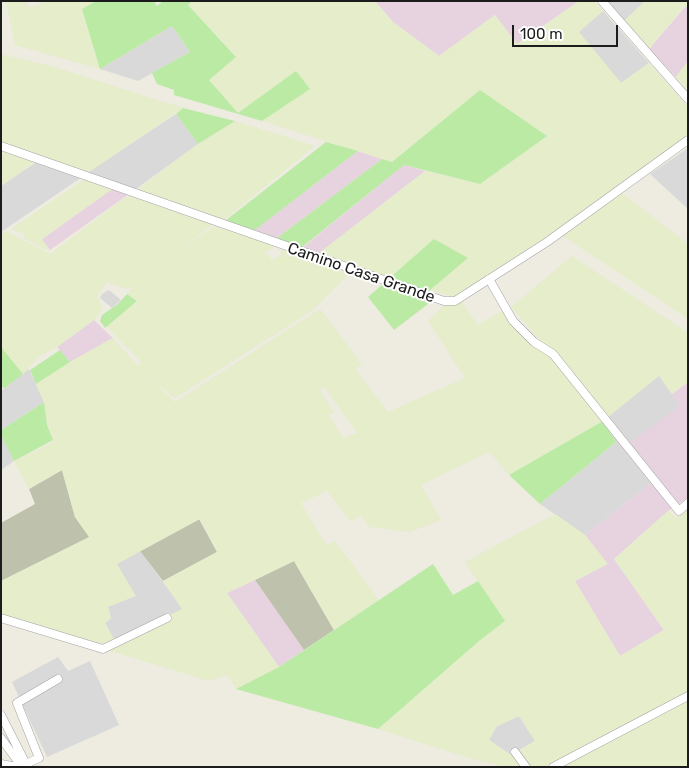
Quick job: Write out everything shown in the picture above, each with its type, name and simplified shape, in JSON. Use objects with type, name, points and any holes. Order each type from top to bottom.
[{"type":"street","points":[[602,1],[688,99]]},
{"type":"street","name":"Camino Casa Grande","points":[[1,146],[444,302],[455,301],[489,279],[570,225],[688,140]]},
{"type":"street","points":[[489,279],[513,321],[534,342],[553,354],[679,511],[688,503]]},
{"type":"street","points":[[1,618],[103,649],[167,618]]},
{"type":"street","points":[[24,766],[38,758],[17,703],[58,679]]},
{"type":"street","points":[[553,767],[688,696]]},
{"type":"street","points":[[1,715],[24,766]]},
{"type":"street","points":[[1,738],[24,766]]},
{"type":"street","points":[[515,752],[526,767]]},
{"type":"street","points":[[1,764],[17,767]]},
{"type":"shaded area","points":[[6,1],[27,1],[29,8],[47,1],[96,1],[82,9],[100,69],[15,45]]},
{"type":"shaded area","points":[[192,1],[374,1],[393,22],[439,56],[495,15],[517,44],[579,1],[594,1],[603,11],[579,32],[621,83],[649,63],[688,107],[688,134],[622,193],[688,244],[688,319],[555,231],[457,295],[478,325],[503,311],[534,347],[552,357],[568,373],[511,307],[572,256],[688,333],[688,382],[672,394],[659,376],[603,421],[509,475],[489,452],[421,485],[441,520],[410,532],[369,527],[361,515],[351,522],[327,491],[301,503],[326,545],[335,541],[379,600],[334,630],[294,561],[227,593],[279,667],[236,689],[227,675],[209,681],[110,651],[103,644],[43,629],[1,615],[1,581],[89,537],[75,517],[62,470],[29,489],[14,461],[54,442],[47,425],[44,402],[36,384],[113,338],[138,366],[142,363],[106,326],[137,301],[140,302],[127,294],[134,284],[127,289],[107,282],[97,297],[103,309],[94,320],[57,347],[39,357],[23,374],[1,347],[1,234],[6,231],[50,254],[131,193],[213,224],[177,253],[214,226],[273,245],[274,247],[266,252],[272,260],[280,256],[281,249],[351,272],[313,310],[175,398],[147,375],[175,402],[320,309],[362,364],[355,369],[388,412],[465,378],[428,321],[454,297],[430,290],[468,258],[387,279],[318,254],[425,171],[480,184],[546,136],[480,90],[392,162],[262,121],[309,89],[296,72],[238,114],[208,78],[236,56],[188,5]],"holes":[[[324,387],[353,427],[357,433],[343,438],[329,415],[334,412],[320,391]],[[200,519],[217,552],[163,581],[182,609],[115,642],[105,623],[111,618],[108,607],[136,596],[117,564]]]},
{"type":"shaded area","points":[[375,1],[579,1],[517,44],[495,15],[439,56],[393,22]]},
{"type":"shaded area","points":[[607,1],[642,1],[644,2],[624,21]]},
{"type":"shaded area","points":[[642,1],[688,1],[688,8],[685,6],[649,49],[624,21],[643,3]]},
{"type":"shaded area","points":[[686,6],[688,8],[688,61],[676,77],[649,49]]},
{"type":"shaded area","points":[[603,11],[649,63],[621,83],[578,32]]},
{"type":"shaded area","points":[[172,26],[190,52],[138,81],[100,69]]},
{"type":"shaded area","points":[[1,54],[51,66],[183,108],[88,173],[1,142]]},
{"type":"shaded area","points":[[688,61],[688,89],[676,77]]},
{"type":"shaded area","points":[[176,114],[198,144],[136,189],[88,173],[1,232],[1,186],[44,157],[88,172]]},
{"type":"shaded area","points":[[235,121],[315,146],[225,219],[217,218],[138,189],[198,144]]},
{"type":"shaded area","points":[[688,148],[688,209],[650,174]]},
{"type":"shaded area","points":[[1,150],[8,153],[35,162],[1,186]]},
{"type":"shaded area","points":[[358,151],[382,159],[277,238],[255,230]]},
{"type":"shaded area","points":[[404,165],[425,171],[318,254],[302,248]]},
{"type":"shaded area","points":[[85,179],[114,188],[42,239],[50,250],[44,249],[24,238],[24,234],[11,229]]},
{"type":"shaded area","points":[[120,183],[136,189],[50,250],[41,240]]},
{"type":"shaded area","points":[[109,290],[121,300],[112,308],[100,298],[102,294]]},
{"type":"shaded area","points":[[94,320],[113,338],[70,362],[57,347]]},
{"type":"shaded area","points":[[29,369],[44,402],[1,430],[1,391]]},
{"type":"shaded area","points":[[659,375],[680,405],[658,478],[585,535],[540,504],[616,442],[603,421]]},
{"type":"shaded area","points":[[688,382],[688,498],[668,511],[614,559],[664,630],[620,656],[575,581],[607,564],[585,535],[658,478],[630,442],[680,406],[672,394]]},
{"type":"shaded area","points":[[1,435],[14,461],[1,470]]},
{"type":"shaded area","points":[[62,470],[75,517],[90,537],[1,581],[1,523],[35,504],[29,489]]},
{"type":"shaded area","points":[[688,510],[688,767],[505,767],[469,758],[378,729],[504,621],[465,562],[555,514],[585,535],[608,564],[575,581],[620,656],[664,630],[614,559],[668,511],[676,518]],"holes":[[[519,716],[535,741],[511,755],[489,740],[496,727]]]},
{"type":"shaded area","points":[[199,519],[217,552],[163,581],[140,551]]},
{"type":"shaded area","points":[[140,551],[183,609],[116,643],[105,623],[111,618],[108,607],[116,564]]},
{"type":"shaded area","points":[[294,561],[334,630],[304,650],[255,580]]},
{"type":"shaded area","points":[[255,580],[304,650],[279,667],[227,593]]},
{"type":"shaded area","points":[[58,657],[68,671],[90,661],[119,725],[47,757],[12,682]]},
{"type":"shaded area","points":[[519,716],[535,741],[511,755],[489,740],[497,726]]},
{"type":"green space","points":[[96,1],[154,1],[157,6],[163,1],[192,1],[188,5],[236,57],[209,80],[238,113],[296,71],[310,89],[262,121],[174,95],[174,90],[157,84],[152,73],[190,52],[172,26],[100,69],[82,9]]},
{"type":"green space","points":[[480,90],[547,136],[480,184],[404,165],[301,248],[277,238],[382,159],[392,162]]},
{"type":"green space","points":[[183,108],[235,121],[198,144],[176,114]]},
{"type":"green space","points":[[326,142],[358,151],[255,230],[225,221]]},
{"type":"green space","points":[[434,239],[468,258],[430,290],[432,301],[394,330],[368,297]]},
{"type":"green space","points":[[127,294],[137,301],[105,328],[100,321],[102,315],[118,304]]},
{"type":"green space","points":[[1,347],[23,374],[5,388],[1,387]]},
{"type":"green space","points":[[60,350],[70,362],[36,384],[30,370]]},
{"type":"green space","points":[[44,402],[47,425],[53,440],[14,461],[1,435],[1,430]]},
{"type":"green space","points":[[603,421],[616,442],[540,504],[509,475]]},
{"type":"green space","points":[[433,564],[453,595],[478,581],[505,621],[479,641],[378,729],[236,689],[279,667]]}]
